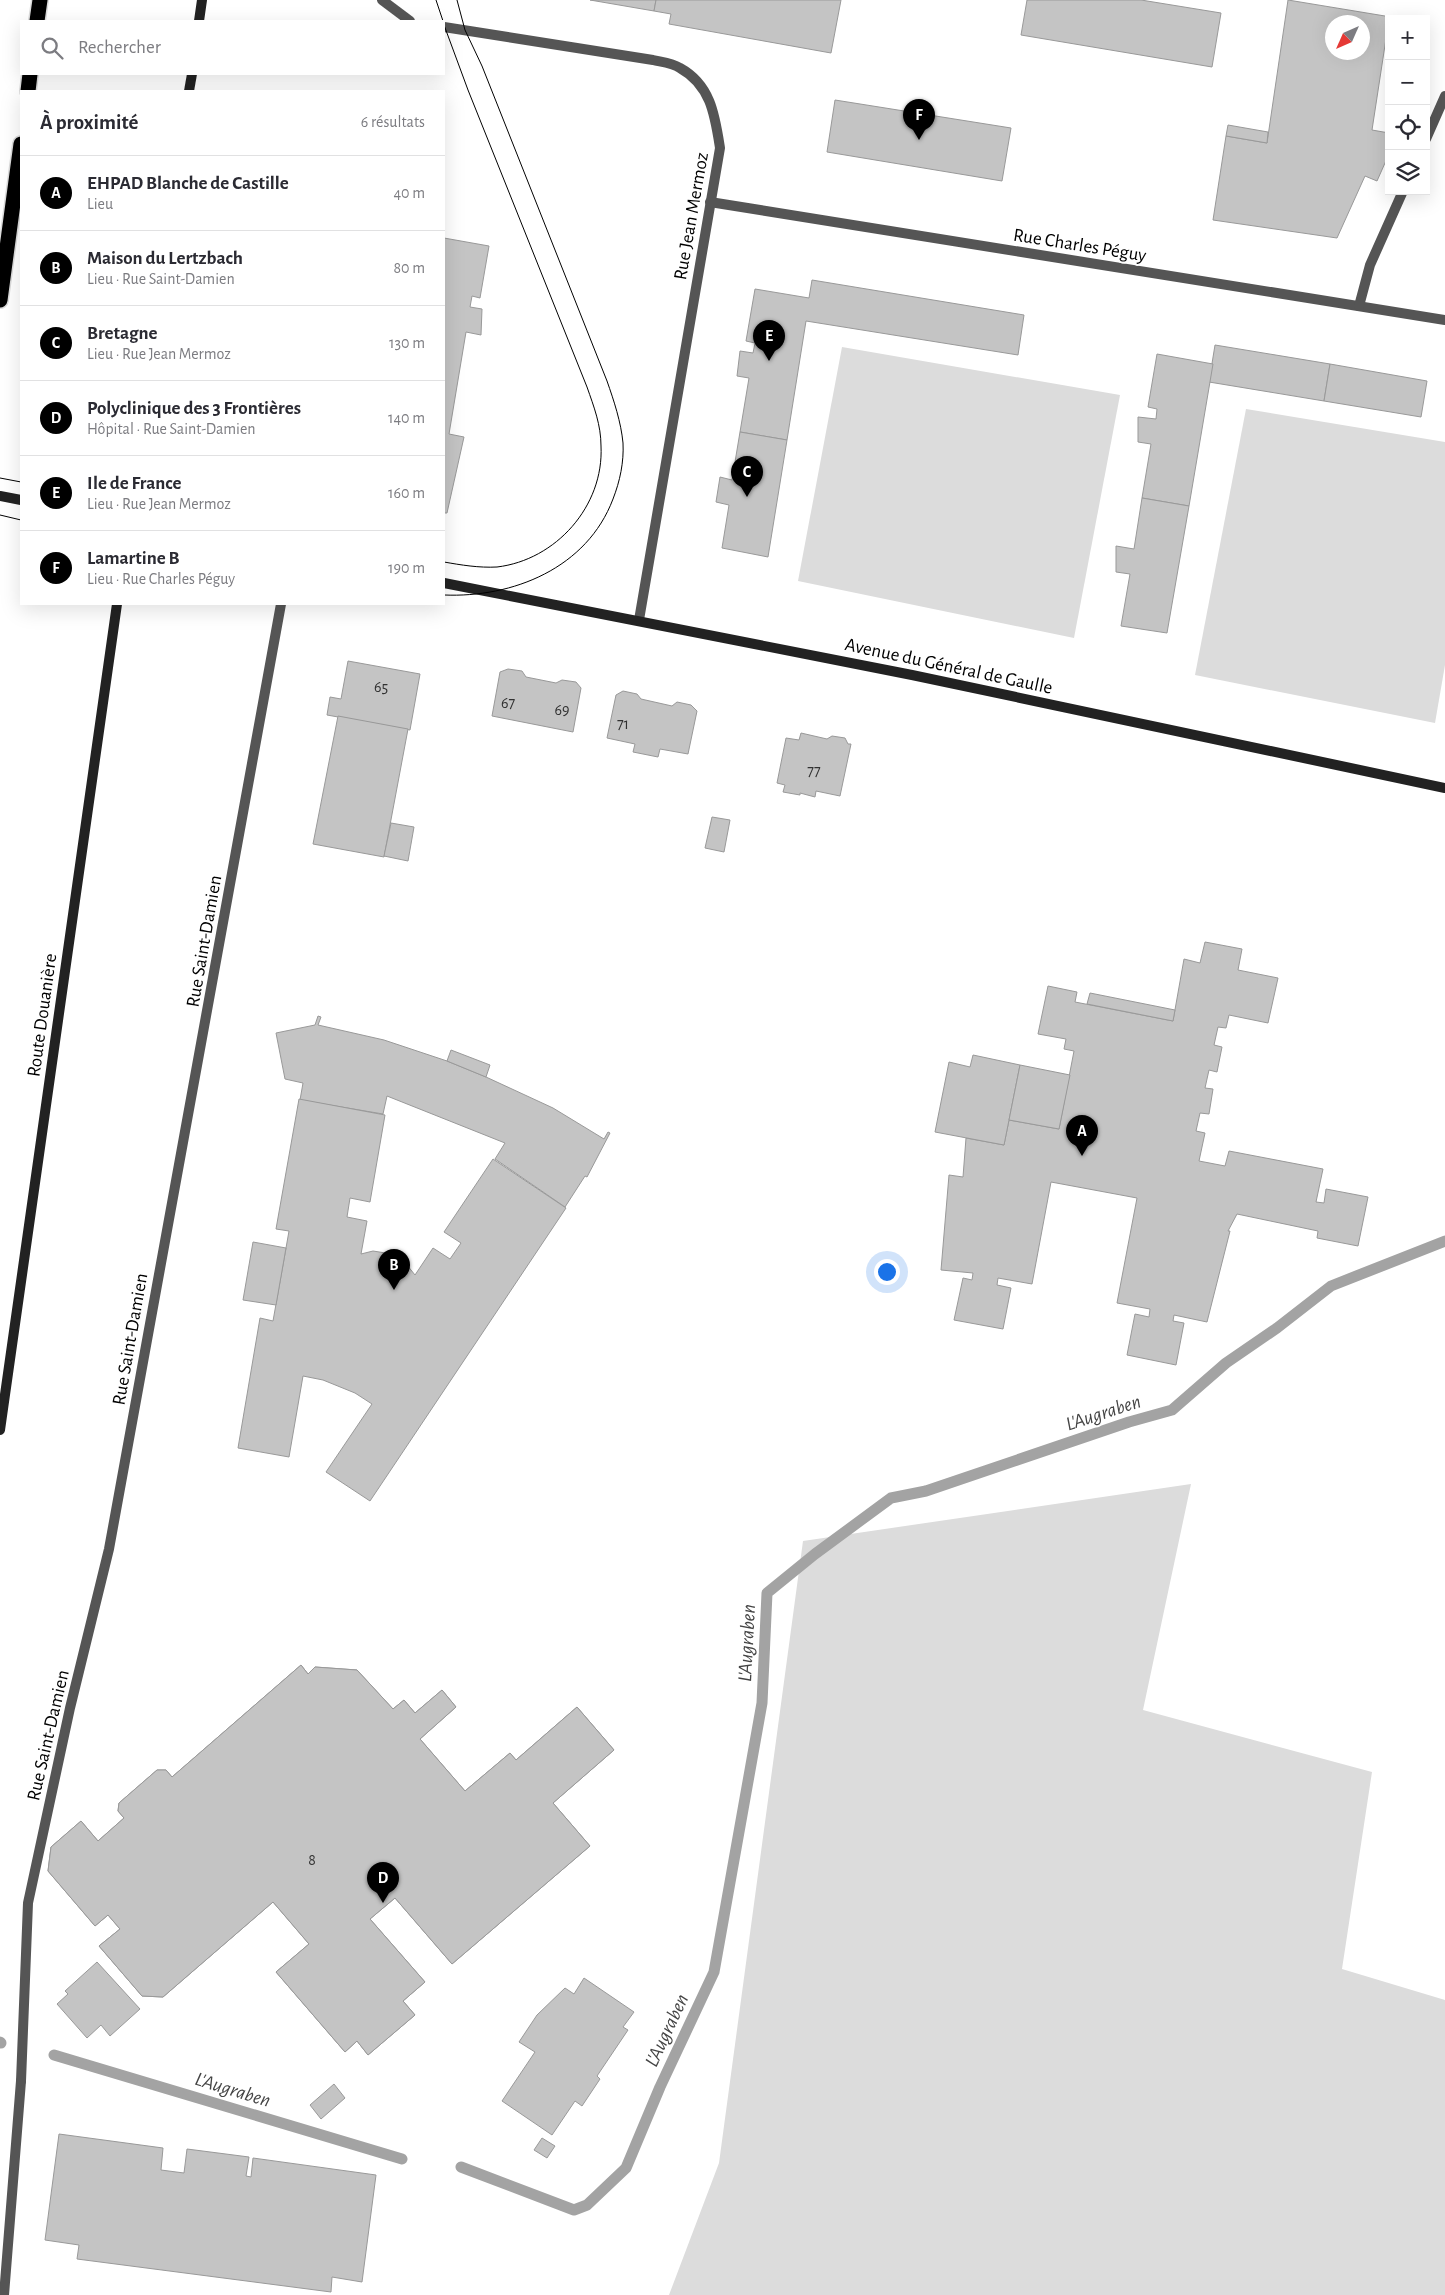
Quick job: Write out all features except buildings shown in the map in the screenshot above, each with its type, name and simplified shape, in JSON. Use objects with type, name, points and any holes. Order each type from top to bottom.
[{"type":"highway","points":[[37,20],[40,0]]},
{"type":"highway","points":[[28,90],[30,75]]},
{"type":"highway","points":[[0,300],[20,151]]},
{"type":"main road","points":[[199,20],[202,0]]},
{"type":"main road","points":[[189,90],[192,75]]},
{"type":"main road","points":[[0,496],[20,500]]},
{"type":"main road","name":"Avenue du Général de Gaulle","points":[[445,583],[922,677],[1445,788]]},
{"type":"main road","name":"Route Douanière","points":[[0,1430],[117,605]]},
{"type":"street","points":[[382,0],[409,20]]},
{"type":"street","name":"Rue Jean Mermoz","points":[[445,27],[653,60],[679,67],[700,83],[715,111],[720,148],[639,620]]},
{"type":"street","points":[[1430,130],[1445,96]]},
{"type":"street","points":[[1359,306],[1370,265],[1401,195]]},
{"type":"street","name":"Rue Charles Péguy","points":[[710,202],[1445,320]]},
{"type":"street","name":"Rue Saint-Damien","points":[[4,2295],[21,2081],[28,1903],[112,1531],[281,605]]},
{"type":"shaded area","points":[[842,347],[1120,395],[1074,638],[798,581]]},
{"type":"shaded area","points":[[1246,409],[1445,442],[1445,665],[1435,723],[1195,675]]},
{"type":"shaded area","points":[[1191,1484],[1143,1710],[1372,1772],[1342,1969],[1445,2000],[1445,2295],[669,2295],[719,2163],[803,1541]]},
{"type":"waterway","name":"L'Augraben","points":[[461,2167],[574,2210],[587,2205],[626,2168],[660,2087],[714,1972],[762,1703],[767,1593],[815,1554],[891,1498],[926,1491],[1129,1422],[1172,1410],[1226,1363],[1277,1328],[1331,1286],[1445,1241]]},
{"type":"waterway","name":"L'Augraben","points":[[54,2055],[402,2159]]},
{"type":"tram line","points":[[436,0],[443,20]]},
{"type":"tram line","points":[[445,595],[470,595],[496,591],[521,584],[545,574],[566,560],[585,544],[601,523],[618,485],[623,450],[619,419],[607,381],[482,66],[465,30],[457,0]]},
{"type":"tram line","points":[[445,28],[468,90],[587,387],[595,409],[601,438],[600,468],[594,489],[585,509],[557,541],[539,554],[519,562],[497,567],[477,567],[445,562]]},
{"type":"tram line","points":[[0,478],[20,482]]},
{"type":"tram line","points":[[0,515],[20,520]]},
{"type":"place","name":"Lamartine B","points":[[919,140]]},
{"type":"place","name":"Ile de France","points":[[769,361]]},
{"type":"place","name":"Bretagne","points":[[747,497]]},
{"type":"place","name":"EHPAD Blanche de Castille","points":[[1082,1156]]},
{"type":"place","name":"Maison du Lertzbach","points":[[394,1290]]},
{"type":"place","name":"Polyclinique des 3 Frontières","points":[[383,1903]]}]
